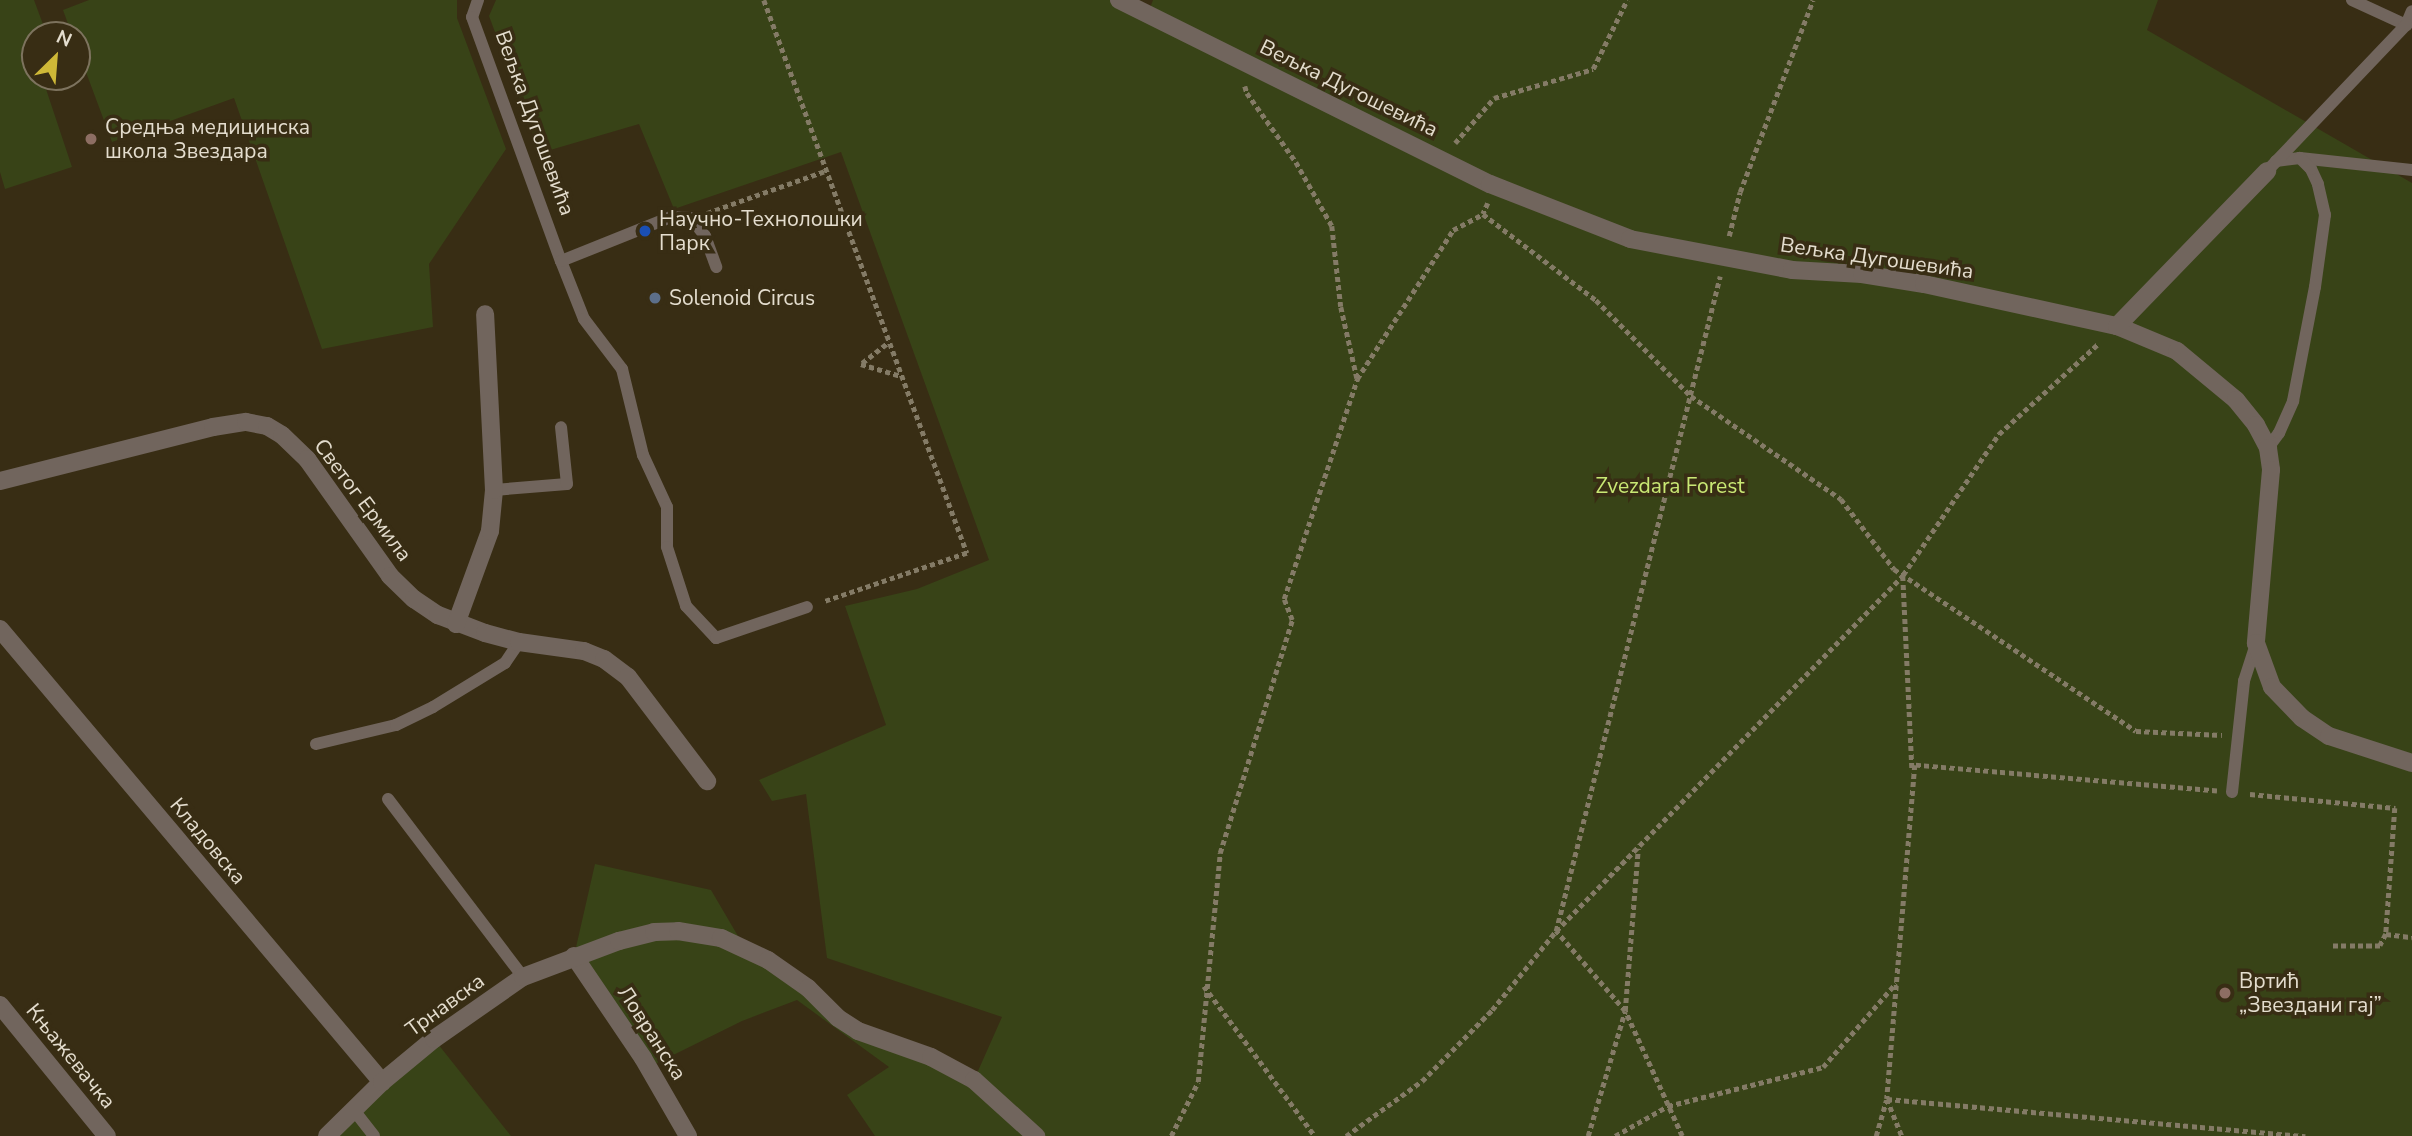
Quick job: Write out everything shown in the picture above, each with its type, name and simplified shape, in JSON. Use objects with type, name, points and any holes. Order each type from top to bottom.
[{"type":"street","name":"Вељка Дугошевића","points":[[1119,0],[1496,186],[1630,239],[1792,270],[1862,274],[1924,284],[2117,326],[2177,351],[2208,374],[2256,425],[2268,448],[2271,470],[2256,643],[2272,687],[2315,728],[2344,743],[2412,763]]},
{"type":"street","points":[[2117,326],[2272,166]]},
{"type":"street","points":[[456,624],[490,531],[494,490],[485,314]]},
{"type":"street","name":"Светог Ермила","points":[[0,481],[213,427],[246,422],[267,426],[282,435],[307,459],[390,576],[414,599],[456,624],[519,642],[584,651],[604,659],[628,677],[707,781]]},
{"type":"street","name":"Кладовска","points":[[0,629],[382,1082]]},
{"type":"street","name":"Трнавска","points":[[327,1136],[382,1082],[434,1040],[523,977],[574,956],[654,932],[702,934],[729,941],[786,971],[838,1018],[868,1037],[930,1058],[962,1073],[1036,1136]]},
{"type":"street","name":"Ловранска","points":[[574,956],[643,1058],[688,1136]]},
{"type":"street","name":"Књажевачка","points":[[0,1006],[107,1136]]},
{"type":"lane","name":"Вељка Дугошевића","points":[[478,0],[472,17],[561,261],[584,319],[622,369],[643,456],[667,507],[667,547],[686,606],[716,638],[807,607]]},
{"type":"lane","points":[[2352,0],[2406,25]]},
{"type":"lane","points":[[2272,166],[2406,25],[2412,11]]},
{"type":"lane","points":[[2272,166],[2300,158],[2412,170]]},
{"type":"lane","points":[[2268,448],[2279,433],[2293,401],[2315,287],[2325,215],[2318,184],[2311,169],[2300,158]]},
{"type":"lane","points":[[561,261],[671,217],[691,218],[705,236],[716,267]]},
{"type":"lane","points":[[494,490],[567,484],[561,427]]},
{"type":"lane","points":[[316,744],[396,725],[433,707],[505,663],[519,642]]},
{"type":"lane","points":[[2232,792],[2244,681],[2256,643]]},
{"type":"lane","points":[[388,799],[523,977]]},
{"type":"lane","points":[[353,1109],[374,1136]]},
{"type":"path","points":[[764,0],[967,553],[807,607]]},
{"type":"path","points":[[1440,159],[1494,98],[1594,69],[1627,0]]},
{"type":"path","points":[[1556,931],[1740,192],[1813,0]]},
{"type":"path","points":[[1241,60],[1247,93],[1296,162],[1332,226],[1341,307],[1357,379]]},
{"type":"path","points":[[691,218],[825,171]]},
{"type":"path","points":[[1171,1136],[1198,1082],[1220,853],[1292,620],[1284,599],[1357,379],[1453,230],[1482,214],[1496,186]]},
{"type":"path","points":[[1482,214],[1596,300],[1691,396],[1841,499],[1894,569],[2136,731],[2238,736]]},
{"type":"path","points":[[1346,1136],[1422,1081],[1492,1010],[1556,931],[1903,575],[1999,434],[2117,326]]},
{"type":"path","points":[[889,342],[861,364],[902,376]]},
{"type":"path","points":[[1903,575],[1913,789]]},
{"type":"path","points":[[1876,1136],[1886,1099],[1915,765],[2395,808],[2386,934],[2380,946],[2330,946]]},
{"type":"path","points":[[1588,1136],[1625,1012],[1638,849]]},
{"type":"path","points":[[1556,931],[1625,1012],[1682,1136]]},
{"type":"path","points":[[2386,934],[2412,937]]},
{"type":"path","points":[[1615,1136],[1668,1106],[1823,1067],[1896,983]]},
{"type":"path","points":[[1205,988],[1315,1136]]},
{"type":"path","points":[[1886,1099],[2305,1136]]},
{"type":"path","points":[[1886,1099],[1902,1136]]},
{"type":"green space","points":[[0,0],[34,0],[42,21],[21,21],[21,91],[47,91],[72,167],[5,189],[0,172]]},
{"type":"green space","points":[[89,0],[457,0],[457,18],[506,149],[429,264],[433,327],[322,349],[234,98],[112,142],[91,86],[91,21],[67,21],[63,10]]},
{"type":"green space","name":"Zvezdara Forest","points":[[496,0],[1119,0],[1150,8],[1153,0],[2158,0],[2147,30],[2412,183],[2412,1136],[875,1136],[847,1095],[889,1067],[797,1000],[742,1021],[651,1066],[574,956],[595,864],[711,890],[745,948],[852,1027],[974,1080],[1002,1017],[827,958],[806,794],[772,801],[759,780],[886,725],[845,606],[917,589],[989,560],[841,152],[674,209],[639,124],[540,153],[489,16]]},
{"type":"green space","points":[[434,1039],[511,1136],[327,1136]]},
{"type":"place","name":"Средња медицинска школа Звездара","points":[[91,139]]},
{"type":"place","name":"Научно-Технолошки Парк","points":[[645,231]]},
{"type":"place","name":"Solenoid Circus","points":[[655,298]]},
{"type":"place","name":"Вртић „Звездани гај”","points":[[2225,993]]}]
